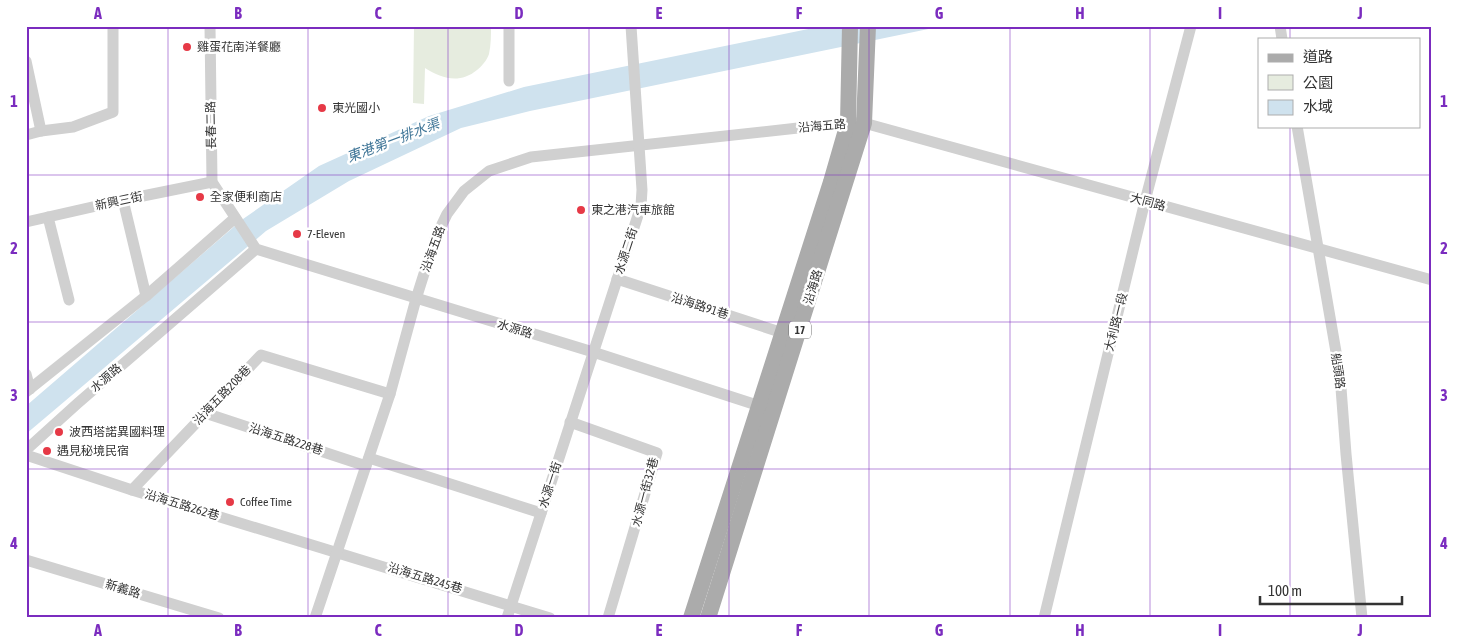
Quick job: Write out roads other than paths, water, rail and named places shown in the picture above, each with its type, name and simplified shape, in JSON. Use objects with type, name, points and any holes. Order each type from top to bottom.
[{"type":"main road","name":"沿海路","points":[[708,618],[767,408],[856,123],[868,32]]},
{"type":"main road","name":"沿海路","points":[[691,618],[767,408],[783,333],[856,123],[850,33]]},
{"type":"street","points":[[26,135],[73,127],[114,112],[113,26]]},
{"type":"street","name":"長春二路","points":[[210,26],[212,182]]},
{"type":"street","points":[[509,26],[509,81]]},
{"type":"street","name":"水源二街","points":[[593,352],[640,206],[642,190],[631,26]]},
{"type":"street","name":"大利路一段","points":[[1044,618],[1145,201],[1191,26]]},
{"type":"street","points":[[26,61],[41,131]]},
{"type":"street","name":"大同路","points":[[856,123],[1432,280]]},
{"type":"street","name":"沿海五路","points":[[315,618],[390,394],[416,299],[435,239],[447,214],[464,191],[489,171],[531,157],[856,123]]},
{"type":"street","name":"船頭路","points":[[1296,128],[1340,375],[1362,618]]},
{"type":"street","points":[[212,182],[256,249]]},
{"type":"street","name":"新興三街","points":[[26,222],[212,182]]},
{"type":"street","points":[[123,200],[146,296]]},
{"type":"street","points":[[48,217],[69,300]]},
{"type":"street","points":[[28,390],[146,296],[236,220]]},
{"type":"street","name":"水源路","points":[[26,450],[78,402],[256,249],[593,352],[767,408]]},
{"type":"street","name":"沿海路91巷","points":[[616,279],[783,333]]},
{"type":"street","name":"水源一街","points":[[507,618],[593,352]]},
{"type":"street","name":"沿海五路208巷","points":[[132,490],[261,354],[390,394]]},
{"type":"street","points":[[26,374],[28,390]]},
{"type":"street","name":"沿海五路228巷","points":[[205,413],[541,513]]},
{"type":"street","name":"水源一街32巷","points":[[570,422],[657,453],[608,618]]},
{"type":"street","name":"沿海五路262巷","points":[[26,455],[132,490],[338,552]]},
{"type":"street","name":"沿海五路245巷","points":[[338,552],[511,605]]},
{"type":"street","name":"新義路","points":[[26,560],[219,618]]},
{"type":"street","points":[[511,605],[550,618]]},
{"type":"water","name":"東港第一排水渠","points":[[823,26],[943,26],[530,111],[461,128],[349,181],[266,231],[26,434],[26,406],[243,219],[319,166],[429,116],[524,87]]},
{"type":"place","name":"雞蛋花南洋餐廳","points":[[187,47]]},
{"type":"place","name":"東光國小","points":[[322,108]]},
{"type":"place","name":"全家便利商店","points":[[200,197]]},
{"type":"place","name":"東之港汽車旅館","points":[[581,210]]},
{"type":"place","name":"7-Eleven","points":[[297,234]]},
{"type":"place","name":"波西塔諾異國料理","points":[[59,432]]},
{"type":"place","name":"遇見秘境民宿","points":[[47,451]]},
{"type":"place","name":"Coffee Time","points":[[230,502]]}]
